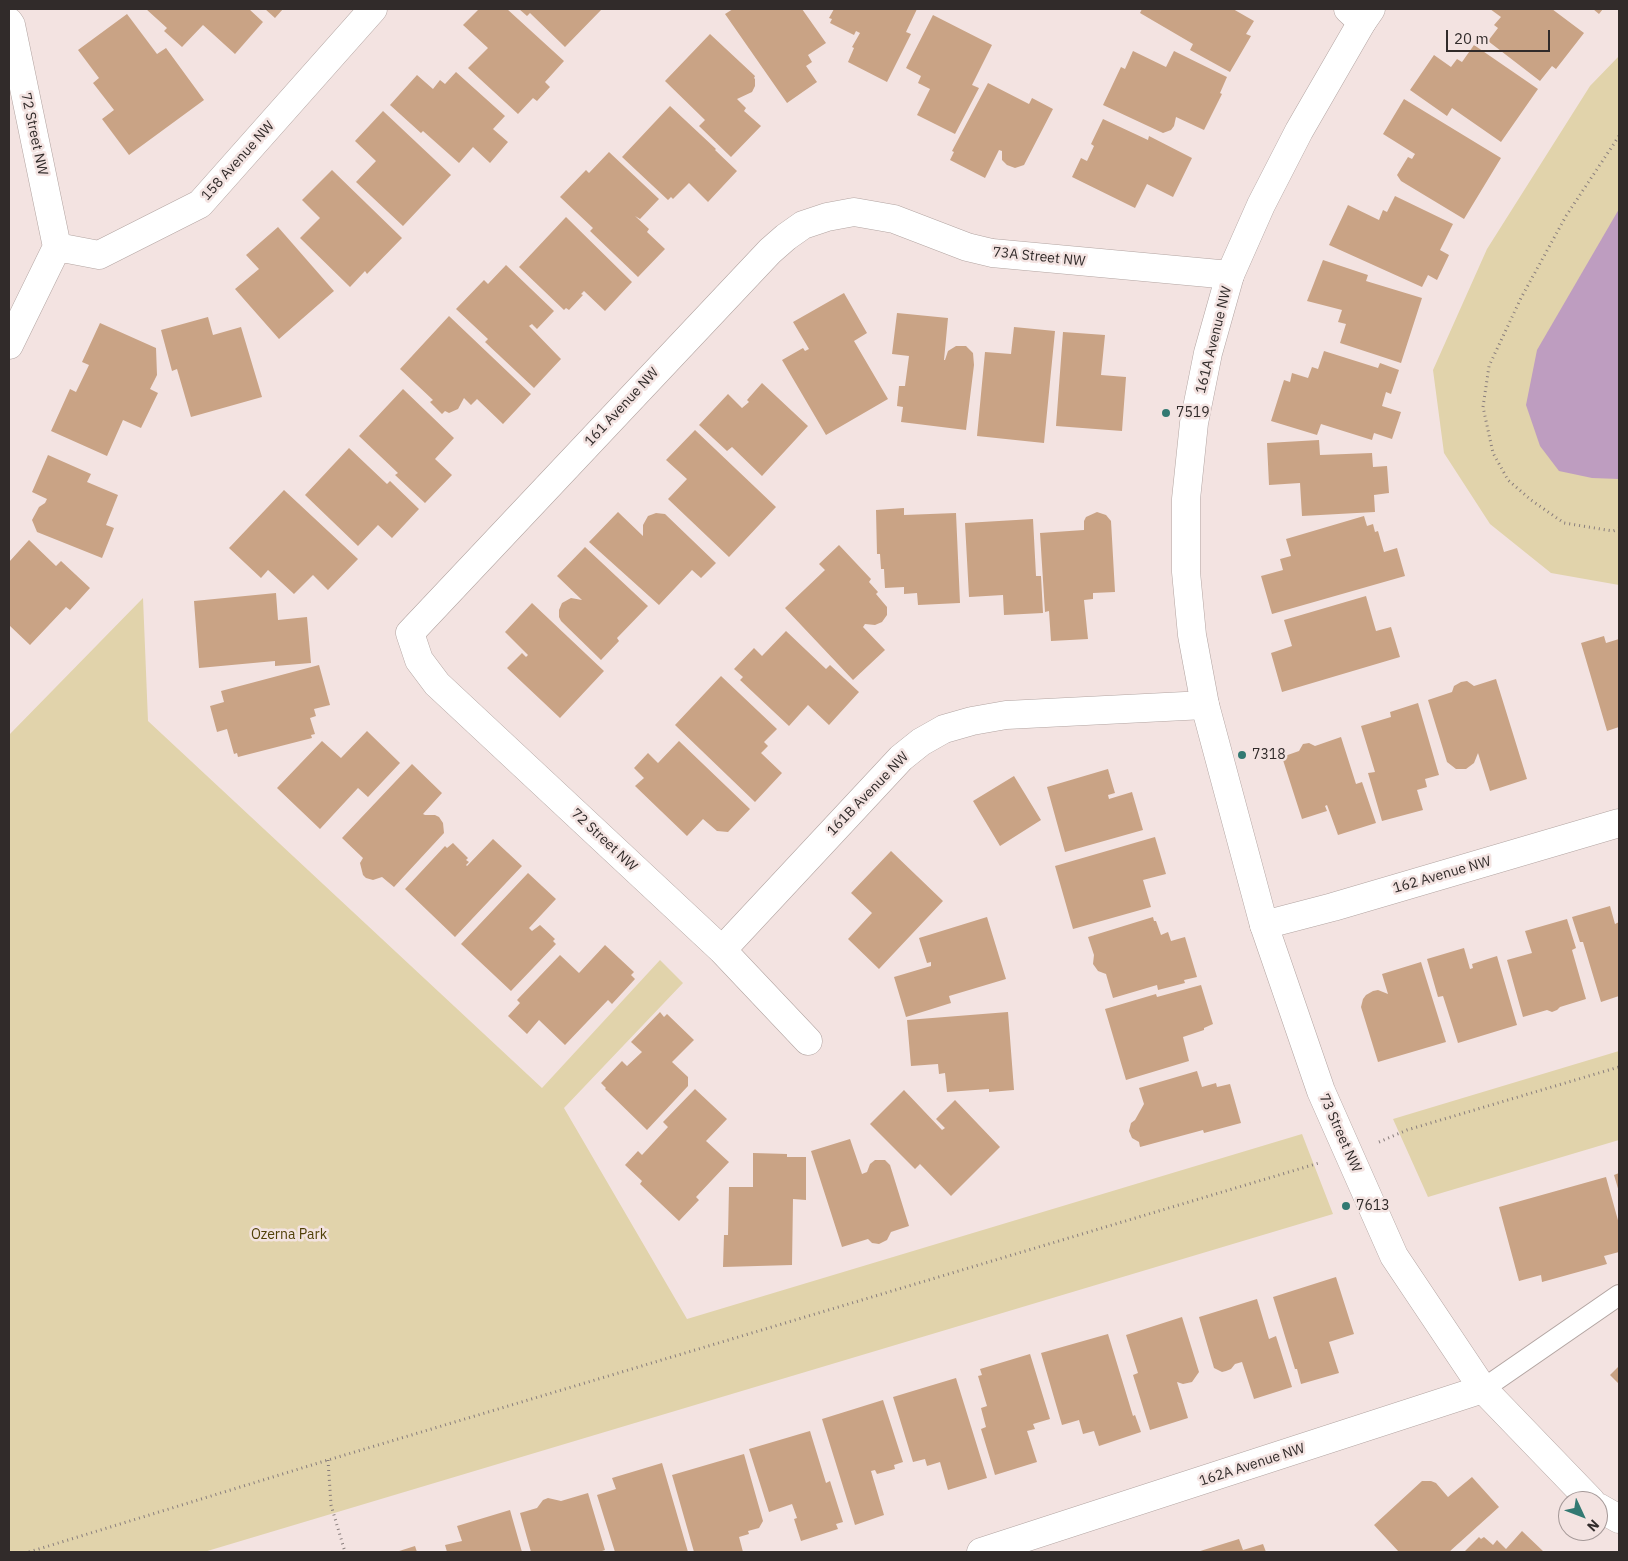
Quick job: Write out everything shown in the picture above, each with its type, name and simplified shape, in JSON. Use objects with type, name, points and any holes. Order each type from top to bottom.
[{"type":"street","name":"158 Avenue NW","points":[[57,247],[100,255],[200,204],[373,9]]},
{"type":"street","name":"161A Avenue NW","points":[[1205,705],[1192,634],[1186,572],[1186,500],[1194,423],[1208,354],[1230,275],[1261,205],[1360,13]]},
{"type":"street","name":"72 Street NW","points":[[9,22],[57,247]]},
{"type":"street","name":"73A Street NW","points":[[854,212],[894,219],[967,247],[992,253],[1230,275]]},
{"type":"street","name":"161 Avenue NW","points":[[410,633],[770,250],[803,225],[827,217],[854,212]]},
{"type":"street","points":[[9,345],[57,247]]},
{"type":"street","name":"72 Street NW","points":[[410,633],[419,660],[436,684],[722,950],[808,1041]]},
{"type":"street","name":"73 Street NW","points":[[1205,705],[1264,925],[1320,1091],[1394,1256],[1483,1390],[1581,1491]]},
{"type":"street","name":"161B Avenue NW","points":[[722,950],[901,758],[921,742],[944,729],[972,721],[1006,715],[1205,705]]},
{"type":"street","name":"162 Avenue NW","points":[[1264,925],[1334,907],[1619,823]]},
{"type":"street","name":"162A Avenue NW","points":[[981,1552],[1022,1546],[1483,1390]]},
{"type":"street","points":[[1608,1513],[1619,1519]]},
{"type":"lane","points":[[1483,1390],[1619,1295]]},
{"type":"path","points":[[1619,136],[1566,216],[1521,298],[1489,366],[1483,407],[1493,453],[1508,480],[1531,500],[1564,523],[1613,531],[1619,529]]},
{"type":"path","points":[[29,1552],[328,1460],[1349,1154],[1407,1130],[1619,1067]]},
{"type":"path","points":[[328,1460],[331,1506],[345,1552]]},
{"type":"green space","points":[[1619,56],[1619,585],[1551,573],[1490,524],[1444,453],[1433,370],[1487,249],[1590,86]]},
{"type":"green space","name":"Ozerna Park","points":[[143,598],[148,721],[542,1088],[660,960],[683,983],[564,1108],[687,1319],[1302,1134],[1333,1214],[204,1552],[9,1552],[9,735]]},
{"type":"green space","points":[[1619,1051],[1619,1140],[1428,1197],[1393,1119]]},
{"type":"shaded area","points":[[1619,209],[1619,479],[1592,478],[1559,471],[1540,446],[1526,405],[1537,350]]},
{"type":"building","points":[[146,9],[249,9],[263,22],[235,54],[203,25],[182,47],[164,31],[167,28]]},
{"type":"building","points":[[265,9],[283,9],[275,18]]},
{"type":"building","points":[[479,9],[507,9],[564,61],[545,82],[550,87],[537,101],[533,98],[518,114],[468,68],[488,48],[463,25]]},
{"type":"building","points":[[519,9],[602,9],[565,47],[530,13],[527,16]]},
{"type":"building","points":[[733,9],[802,9],[826,43],[808,55],[812,62],[806,66],[817,82],[787,103],[725,14]]},
{"type":"building","points":[[834,9],[917,9],[906,32],[911,34],[887,82],[848,62],[854,48],[852,47],[860,33],[856,31],[854,35],[830,23],[832,19],[829,18]]},
{"type":"building","points":[[1142,9],[1233,9],[1254,21],[1246,34],[1251,36],[1230,72],[1190,50],[1193,44],[1140,13]]},
{"type":"building","points":[[1490,9],[1552,9],[1584,33],[1556,69],[1552,66],[1540,81],[1488,41],[1498,28],[1494,25],[1501,17]]},
{"type":"building","points":[[1593,9],[1603,9],[1599,14]]},
{"type":"building","points":[[127,14],[157,54],[166,48],[204,100],[129,155],[102,119],[114,110],[93,83],[99,78],[78,50]]},
{"type":"building","points":[[933,15],[992,45],[972,85],[979,88],[955,134],[917,115],[930,89],[918,83],[921,76],[906,68]]},
{"type":"building","points":[[710,34],[755,76],[755,86],[752,92],[737,99],[746,108],[744,111],[761,126],[731,157],[699,126],[705,120],[665,81]]},
{"type":"building","points":[[1474,45],[1538,89],[1501,142],[1452,108],[1447,116],[1410,90],[1434,55],[1451,67],[1457,59],[1462,62]]},
{"type":"building","points":[[1133,51],[1166,67],[1174,51],[1227,77],[1220,93],[1222,94],[1204,130],[1176,117],[1171,130],[1163,133],[1103,105],[1121,67],[1125,69]]},
{"type":"building","points":[[456,72],[505,116],[493,129],[508,142],[490,163],[473,147],[459,163],[390,105],[417,75],[433,89],[440,80],[445,84]]},
{"type":"building","points":[[988,83],[1029,104],[1032,98],[1053,109],[1024,165],[1015,168],[1007,165],[1002,160],[1002,151],[999,150],[985,178],[950,160],[954,152],[952,151]]},
{"type":"building","points":[[1404,99],[1501,158],[1464,219],[1401,181],[1397,175],[1408,157],[1412,159],[1415,154],[1383,134]]},
{"type":"building","points":[[670,106],[737,171],[708,202],[689,183],[673,199],[671,197],[668,200],[622,157]]},
{"type":"building","points":[[383,111],[451,175],[403,226],[356,182],[376,161],[355,141]]},
{"type":"building","points":[[1103,119],[1148,140],[1149,136],[1192,158],[1173,197],[1147,184],[1135,208],[1072,177],[1081,158],[1087,161],[1094,146],[1091,144]]},
{"type":"building","points":[[609,152],[659,199],[640,219],[635,216],[649,229],[647,232],[665,249],[638,277],[590,231],[593,228],[560,197],[586,170],[589,173]]},
{"type":"building","points":[[332,170],[402,238],[367,274],[365,271],[350,287],[300,238],[320,218],[302,200]]},
{"type":"building","points":[[1395,196],[1453,224],[1440,250],[1449,255],[1437,280],[1428,275],[1422,287],[1329,245],[1348,205],[1379,220],[1383,210],[1387,212]]},
{"type":"building","points":[[566,217],[632,282],[605,311],[584,291],[581,294],[583,295],[569,310],[566,308],[564,310],[519,267]]},
{"type":"building","points":[[278,227],[334,291],[279,339],[235,289],[259,269],[246,255]]},
{"type":"building","points":[[1323,260],[1368,275],[1366,281],[1422,298],[1401,363],[1340,343],[1346,324],[1338,322],[1342,310],[1307,301]]},
{"type":"building","points":[[506,265],[554,311],[537,329],[532,324],[529,326],[561,359],[534,388],[485,342],[488,339],[456,309],[484,280],[488,284]]},
{"type":"building","points":[[844,293],[867,333],[854,341],[888,399],[826,435],[782,360],[803,348],[805,351],[809,349],[793,322]]},
{"type":"building","points":[[897,313],[948,318],[944,360],[948,351],[956,346],[966,346],[973,353],[974,365],[966,430],[901,422],[903,407],[897,406],[899,386],[905,386],[909,356],[892,354]]},
{"type":"building","points":[[449,316],[531,394],[503,424],[477,399],[471,405],[464,398],[458,409],[449,413],[445,411],[442,414],[430,402],[433,400],[400,369]]},
{"type":"building","points":[[208,317],[213,335],[241,327],[262,397],[191,417],[177,369],[172,371],[161,330]]},
{"type":"building","points":[[100,323],[156,348],[157,375],[150,389],[158,393],[141,428],[123,420],[107,456],[51,431],[70,389],[76,392],[89,365],[82,362]]},
{"type":"building","points":[[1014,327],[1055,331],[1044,443],[977,436],[985,352],[1011,354]]},
{"type":"building","points":[[1063,332],[1105,335],[1101,375],[1126,377],[1122,431],[1056,426]]},
{"type":"building","points":[[1324,351],[1378,368],[1380,363],[1399,370],[1391,394],[1386,392],[1382,406],[1401,412],[1392,439],[1374,433],[1372,440],[1321,424],[1317,435],[1271,421],[1284,380],[1290,382],[1292,373],[1308,378],[1312,367],[1318,369]]},
{"type":"building","points":[[762,383],[808,426],[762,476],[732,447],[727,451],[699,425],[728,394],[742,408],[749,402],[747,400]]},
{"type":"building","points":[[403,389],[454,438],[435,459],[452,475],[425,503],[395,475],[398,473],[359,436]]},
{"type":"building","points":[[695,430],[776,507],[729,557],[668,499],[687,479],[666,460]]},
{"type":"building","points":[[1319,440],[1320,455],[1372,453],[1373,467],[1387,466],[1389,493],[1374,495],[1375,512],[1302,516],[1300,483],[1269,485],[1267,443]]},
{"type":"building","points":[[349,448],[387,484],[390,481],[419,509],[392,538],[378,525],[358,546],[305,495]]},
{"type":"building","points":[[48,455],[91,474],[87,482],[118,495],[106,525],[114,528],[102,558],[37,532],[32,520],[39,507],[47,499],[32,492]]},
{"type":"building","points":[[284,490],[358,559],[328,590],[313,575],[294,594],[268,570],[261,578],[229,548]]},
{"type":"building","points":[[904,508],[904,515],[956,513],[960,603],[918,605],[917,593],[904,594],[904,587],[885,588],[884,569],[881,569],[880,554],[877,554],[876,510]]},
{"type":"building","points":[[618,512],[643,536],[643,525],[648,516],[656,513],[665,514],[716,563],[701,578],[692,570],[659,605],[589,542]]},
{"type":"building","points":[[1097,512],[1106,515],[1111,521],[1115,592],[1093,593],[1093,599],[1084,600],[1088,639],[1051,641],[1049,611],[1045,612],[1040,533],[1084,530],[1086,517]]},
{"type":"building","points":[[1364,516],[1367,526],[1373,524],[1375,532],[1378,531],[1384,552],[1397,548],[1405,576],[1272,614],[1261,576],[1283,570],[1280,559],[1291,556],[1286,539]]},
{"type":"building","points":[[1033,519],[1036,576],[1041,576],[1043,613],[1004,615],[1003,595],[969,597],[965,523]]},
{"type":"building","points":[[29,540],[56,566],[61,561],[90,588],[70,610],[66,607],[30,645],[9,625],[9,562]]},
{"type":"building","points":[[839,545],[871,579],[869,582],[887,607],[887,615],[882,622],[875,625],[865,624],[863,627],[885,650],[853,680],[785,608],[825,570],[819,564]]},
{"type":"building","points":[[585,547],[648,606],[617,638],[619,641],[601,660],[559,617],[562,603],[571,598],[582,600],[557,576]]},
{"type":"building","points":[[276,593],[278,620],[307,617],[311,663],[275,666],[275,661],[199,668],[194,601]]},
{"type":"building","points":[[1366,596],[1376,631],[1391,627],[1400,657],[1282,692],[1271,653],[1292,646],[1284,620]]},
{"type":"building","points":[[532,603],[604,671],[560,718],[507,668],[522,653],[526,657],[528,655],[505,632]]},
{"type":"building","points":[[786,631],[826,669],[830,665],[859,692],[829,725],[808,705],[789,726],[740,680],[743,677],[734,669],[754,648],[762,656]]},
{"type":"building","points":[[1604,636],[1606,643],[1619,639],[1619,727],[1607,731],[1581,643]]},
{"type":"building","points":[[319,665],[330,705],[314,709],[316,716],[310,718],[315,734],[311,735],[312,738],[238,757],[237,753],[234,754],[227,729],[217,732],[210,706],[224,702],[221,691]]},
{"type":"building","points":[[721,676],[777,729],[764,742],[768,746],[761,753],[782,773],[755,802],[675,725]]},
{"type":"building","points":[[1496,679],[1527,779],[1490,791],[1478,753],[1474,763],[1466,769],[1456,769],[1447,762],[1428,700],[1452,692],[1454,686],[1461,682],[1467,681],[1474,686]]},
{"type":"building","points":[[1418,703],[1439,775],[1425,779],[1427,787],[1417,790],[1423,810],[1382,821],[1368,773],[1375,772],[1361,726],[1391,717],[1390,712]]},
{"type":"building","points":[[367,731],[400,763],[368,797],[358,788],[320,829],[277,788],[322,741],[341,758]]},
{"type":"building","points":[[1341,737],[1356,784],[1362,782],[1376,823],[1338,835],[1327,805],[1325,806],[1327,811],[1302,819],[1282,757],[1299,751],[1303,744],[1309,743],[1315,746]]},
{"type":"building","points":[[679,741],[750,809],[728,832],[717,831],[703,819],[687,836],[635,786],[644,778],[634,768],[648,753],[658,763]]},
{"type":"building","points":[[412,764],[442,793],[423,814],[439,817],[443,823],[444,833],[394,887],[382,877],[373,880],[366,878],[363,875],[360,863],[363,858],[342,838]]},
{"type":"building","points":[[1108,769],[1115,793],[1108,795],[1109,799],[1132,792],[1143,830],[1065,852],[1047,787]]},
{"type":"building","points":[[1014,776],[1041,820],[1000,846],[973,801]]},
{"type":"building","points":[[1155,837],[1166,874],[1143,880],[1151,907],[1073,929],[1055,866]]},
{"type":"building","points":[[493,839],[522,866],[455,937],[405,889],[445,846],[447,848],[453,843],[468,858],[466,860],[469,862],[467,866]]},
{"type":"building","points":[[891,851],[943,901],[879,969],[848,939],[872,913],[851,893]]},
{"type":"building","points":[[528,873],[556,899],[529,928],[532,931],[540,925],[555,939],[553,941],[556,944],[511,991],[461,944]]},
{"type":"building","points":[[1610,906],[1615,924],[1619,922],[1619,996],[1601,1002],[1583,942],[1580,942],[1572,917]]},
{"type":"building","points":[[987,917],[1006,979],[949,996],[951,1003],[906,1017],[894,977],[931,966],[931,962],[927,963],[919,938]]},
{"type":"building","points":[[1153,917],[1161,935],[1168,932],[1171,941],[1185,937],[1197,977],[1184,980],[1185,983],[1158,990],[1157,985],[1113,998],[1106,974],[1098,971],[1093,964],[1094,955],[1088,937]]},
{"type":"building","points":[[1567,919],[1576,948],[1572,950],[1586,999],[1560,1007],[1552,1012],[1547,1010],[1523,1017],[1507,960],[1532,953],[1525,931]]},
{"type":"building","points":[[605,945],[634,972],[631,975],[635,979],[612,1004],[608,1000],[565,1045],[539,1020],[527,1034],[508,1016],[520,1003],[517,1000],[560,955],[579,973]]},
{"type":"building","points":[[1464,948],[1470,969],[1473,968],[1472,964],[1497,956],[1517,1025],[1458,1043],[1443,996],[1438,997],[1427,959]]},
{"type":"building","points":[[1421,962],[1446,1042],[1378,1062],[1361,1007],[1363,999],[1366,995],[1378,990],[1388,994],[1382,974]]},
{"type":"building","points":[[1201,985],[1213,1024],[1204,1028],[1204,1030],[1183,1037],[1189,1061],[1126,1080],[1105,1009],[1156,994],[1157,997]]},
{"type":"building","points":[[660,1012],[664,1017],[667,1014],[694,1040],[672,1062],[688,1077],[688,1086],[647,1130],[601,1083],[622,1061],[627,1066],[642,1052],[631,1042]]},
{"type":"building","points":[[1008,1012],[1014,1090],[989,1092],[989,1089],[947,1092],[945,1073],[939,1074],[938,1064],[911,1066],[907,1020]]},
{"type":"building","points":[[1197,1071],[1202,1087],[1216,1083],[1217,1087],[1230,1084],[1241,1123],[1204,1133],[1203,1130],[1140,1147],[1139,1142],[1132,1138],[1129,1131],[1131,1123],[1135,1120],[1144,1104],[1139,1088]]},
{"type":"building","points":[[695,1089],[727,1119],[706,1141],[729,1162],[696,1197],[699,1200],[679,1221],[640,1184],[642,1181],[625,1165],[638,1151],[642,1155],[668,1127],[663,1122]]},
{"type":"building","points":[[904,1090],[942,1130],[945,1128],[936,1119],[955,1100],[1000,1147],[951,1196],[920,1164],[915,1169],[870,1124]]},
{"type":"building","points":[[850,1139],[862,1174],[867,1172],[870,1164],[875,1160],[885,1160],[890,1165],[909,1226],[891,1232],[887,1240],[879,1244],[872,1243],[868,1239],[842,1247],[811,1151]]},
{"type":"building","points":[[753,1153],[787,1154],[787,1157],[806,1157],[806,1200],[793,1199],[792,1265],[723,1267],[724,1235],[728,1235],[729,1187],[753,1187]]},
{"type":"building","points":[[1619,1173],[1619,1192],[1614,1175]]},
{"type":"building","points":[[1606,1177],[1619,1224],[1619,1252],[1604,1256],[1607,1264],[1542,1282],[1541,1275],[1519,1281],[1499,1207]]},
{"type":"building","points":[[1336,1277],[1354,1334],[1329,1342],[1339,1373],[1301,1384],[1273,1297]]},
{"type":"building","points":[[1257,1299],[1269,1339],[1276,1336],[1292,1387],[1254,1399],[1242,1362],[1222,1372],[1214,1368],[1199,1317]]},
{"type":"building","points":[[1182,1317],[1199,1372],[1192,1382],[1183,1384],[1177,1382],[1188,1418],[1150,1430],[1133,1375],[1138,1373],[1126,1335]]},
{"type":"building","points":[[1108,1334],[1133,1416],[1135,1415],[1141,1432],[1099,1446],[1094,1431],[1083,1434],[1079,1420],[1062,1425],[1041,1353]]},
{"type":"building","points":[[1030,1354],[1050,1419],[1033,1424],[1035,1429],[1027,1431],[1037,1462],[995,1475],[981,1429],[986,1427],[981,1408],[987,1406],[978,1376],[982,1375],[980,1369]]},
{"type":"building","points":[[1619,1366],[1619,1384],[1610,1375]]},
{"type":"building","points":[[956,1378],[987,1478],[948,1490],[940,1462],[927,1466],[925,1459],[913,1462],[893,1397]]},
{"type":"building","points":[[883,1400],[903,1462],[894,1465],[895,1469],[877,1474],[875,1470],[871,1471],[884,1515],[855,1525],[822,1419]]},
{"type":"building","points":[[810,1431],[826,1483],[830,1481],[843,1522],[836,1524],[838,1529],[801,1541],[794,1519],[797,1518],[792,1504],[769,1512],[749,1449]]},
{"type":"building","points":[[744,1454],[763,1521],[759,1528],[748,1531],[749,1534],[739,1537],[743,1552],[694,1552],[672,1475]]},
{"type":"building","points":[[662,1463],[688,1552],[615,1552],[597,1495],[616,1489],[612,1478]]},
{"type":"building","points":[[1472,1477],[1499,1507],[1449,1552],[1399,1552],[1374,1525],[1422,1481],[1436,1483],[1448,1497]]},
{"type":"building","points":[[588,1493],[605,1550],[599,1552],[531,1552],[520,1513],[537,1508],[543,1500],[548,1498],[561,1501]]},
{"type":"building","points":[[510,1510],[522,1552],[447,1552],[445,1545],[462,1541],[457,1526]]},
{"type":"building","points":[[1522,1531],[1544,1552],[1464,1552],[1479,1537],[1481,1539],[1484,1537],[1493,1545],[1497,1540],[1506,1549]]},
{"type":"building","points":[[1239,1539],[1243,1550],[1263,1544],[1266,1552],[1197,1552]]},
{"type":"building","points":[[415,1546],[417,1552],[396,1552]]},
{"type":"place","name":"7519","points":[[1166,413]]},
{"type":"place","name":"7318","points":[[1242,755]]},
{"type":"place","name":"7613","points":[[1346,1206]]}]
